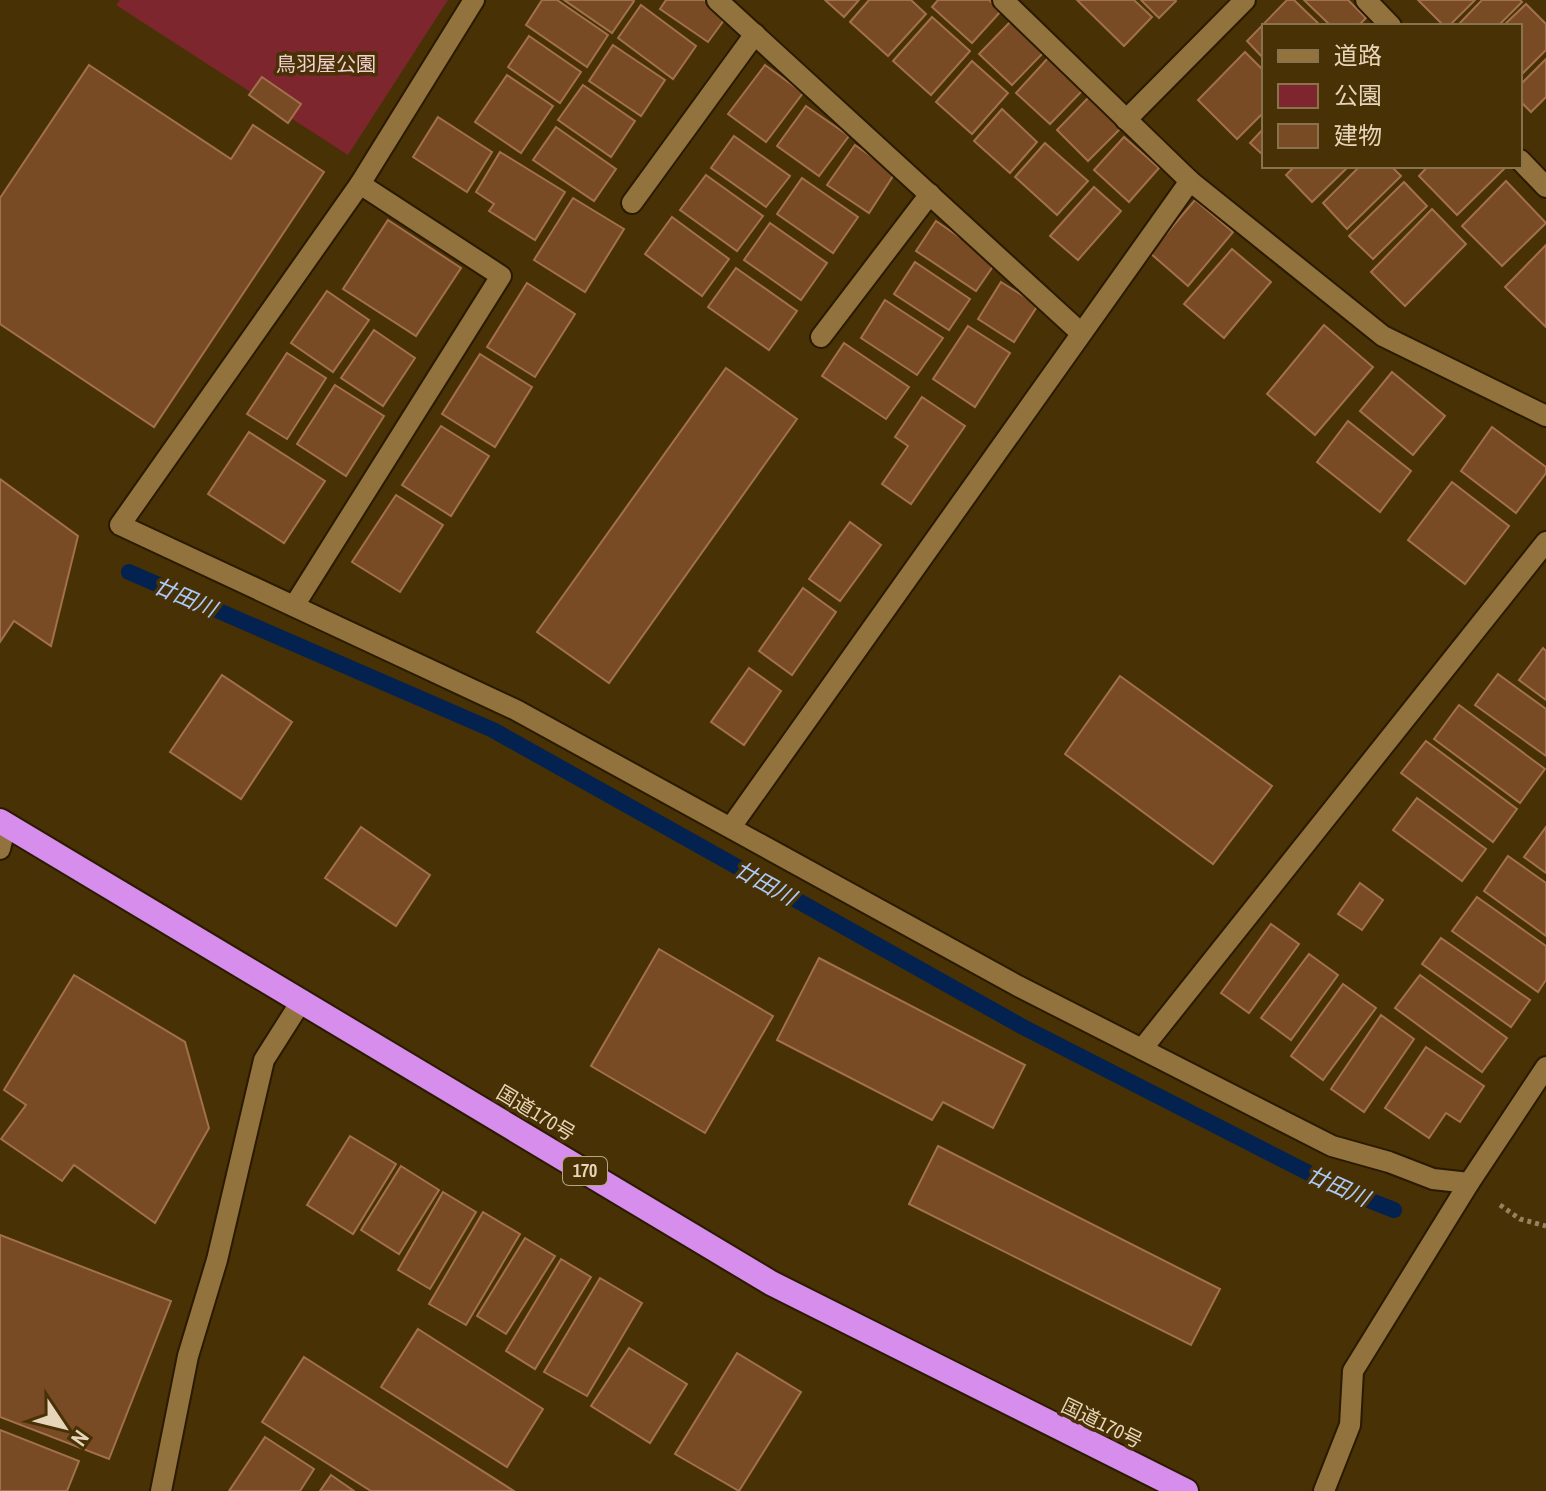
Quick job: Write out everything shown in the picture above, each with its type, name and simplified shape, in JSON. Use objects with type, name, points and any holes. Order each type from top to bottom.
[{"type":"highway","name":"国道170号","points":[[3,823],[771,1283],[1186,1491]]},
{"type":"street","points":[[474,0],[360,184],[120,525],[516,710],[1018,986],[1332,1146],[1389,1162],[1433,1179],[1469,1183]]},
{"type":"street","points":[[717,0],[1081,333]]},
{"type":"street","points":[[1003,0],[1190,181],[1383,336],[1546,416]]},
{"type":"street","points":[[1126,120],[1245,0]]},
{"type":"street","points":[[1366,0],[1389,24]]},
{"type":"street","points":[[632,203],[755,34]]},
{"type":"street","points":[[1522,162],[1546,187]]},
{"type":"street","points":[[731,827],[1190,181]]},
{"type":"street","points":[[294,606],[501,276],[360,184]]},
{"type":"street","points":[[821,337],[930,194]]},
{"type":"street","points":[[1142,1049],[1546,542]]},
{"type":"street","points":[[0,849],[3,823]]},
{"type":"street","points":[[166,1488],[188,1356],[217,1260],[264,1060],[302,1000]]},
{"type":"street","points":[[1324,1491],[1350,1425],[1353,1371],[1469,1183],[1546,1067]]},
{"type":"path","points":[[1469,1183],[1520,1219],[1546,1226]]},
{"type":"green space","name":"鳥羽屋公園","points":[[120,0],[448,0],[348,155],[116,5]]},
{"type":"building","points":[[542,0],[557,0],[608,35],[587,67],[526,25]]},
{"type":"building","points":[[564,0],[633,0],[634,1],[612,33]]},
{"type":"building","points":[[666,0],[704,0],[727,16],[708,42],[660,9]]},
{"type":"building","points":[[825,0],[859,0],[844,17]]},
{"type":"building","points":[[869,0],[911,0],[926,14],[888,56],[850,22]]},
{"type":"building","points":[[938,0],[989,0],[1001,11],[972,43],[932,7]]},
{"type":"building","points":[[1077,0],[1134,0],[1152,17],[1124,46]]},
{"type":"building","points":[[1141,0],[1175,0],[1176,1],[1159,18]]},
{"type":"building","points":[[1287,0],[1294,0],[1319,24],[1264,24]]},
{"type":"building","points":[[1304,0],[1348,0],[1366,18],[1360,24],[1329,24]]},
{"type":"building","points":[[1418,0],[1475,0],[1451,24],[1442,24]]},
{"type":"building","points":[[1482,0],[1522,2],[1500,24],[1459,24]]},
{"type":"building","points":[[1526,4],[1546,24],[1546,50],[1522,74],[1522,24],[1505,24]]},
{"type":"building","points":[[641,5],[696,46],[673,79],[618,38]]},
{"type":"building","points":[[932,17],[970,51],[931,95],[893,61]]},
{"type":"building","points":[[1011,21],[1044,52],[1012,85],[979,54]]},
{"type":"building","points":[[1262,26],[1262,57],[1247,41]]},
{"type":"building","points":[[529,36],[581,72],[560,103],[508,67]]},
{"type":"building","points":[[613,45],[665,80],[641,116],[589,81]]},
{"type":"building","points":[[1245,52],[1262,69],[1262,114],[1237,139],[1198,100]]},
{"type":"building","points":[[1048,58],[1082,91],[1050,124],[1016,93]]},
{"type":"building","points":[[1546,59],[1546,97],[1531,112],[1522,103],[1522,83]]},
{"type":"building","points":[[972,61],[1008,93],[972,134],[936,102]]},
{"type":"building","points":[[89,65],[231,159],[253,125],[324,172],[154,427],[0,324],[0,198]]},
{"type":"building","points":[[765,65],[803,93],[766,142],[728,114]]},
{"type":"building","points":[[507,75],[553,106],[521,153],[475,122]]},
{"type":"building","points":[[262,77],[301,104],[288,123],[249,95]]},
{"type":"building","points":[[583,85],[635,121],[611,157],[558,120]]},
{"type":"building","points":[[1089,97],[1121,128],[1088,161],[1057,130]]},
{"type":"building","points":[[806,106],[849,136],[819,176],[777,146]]},
{"type":"building","points":[[1002,109],[1037,142],[1010,173],[974,141]]},
{"type":"building","points":[[438,117],[492,152],[467,192],[413,157]]},
{"type":"building","points":[[556,127],[616,169],[594,201],[533,160]]},
{"type":"building","points":[[1262,130],[1262,154],[1250,143]]},
{"type":"building","points":[[734,136],[790,176],[766,207],[711,168]]},
{"type":"building","points":[[1124,137],[1159,168],[1129,202],[1094,170]]},
{"type":"building","points":[[1045,143],[1088,181],[1057,215],[1015,177]]},
{"type":"building","points":[[855,145],[895,173],[869,213],[827,185]]},
{"type":"building","points":[[500,152],[565,192],[535,240],[489,211],[494,204],[476,192]]},
{"type":"building","points":[[1293,168],[1347,168],[1312,202],[1286,175]]},
{"type":"building","points":[[1358,168],[1393,168],[1401,176],[1347,229],[1323,203]]},
{"type":"building","points":[[1426,168],[1505,168],[1457,215],[1419,176]]},
{"type":"building","points":[[706,175],[763,216],[737,251],[680,210]]},
{"type":"building","points":[[802,178],[858,217],[833,253],[777,214]]},
{"type":"building","points":[[1506,181],[1546,223],[1502,266],[1462,226]]},
{"type":"building","points":[[1404,182],[1427,206],[1373,259],[1349,236]]},
{"type":"building","points":[[1094,187],[1121,211],[1078,260],[1050,236]]},
{"type":"building","points":[[573,198],[624,229],[585,292],[534,260]]},
{"type":"building","points":[[1195,200],[1233,232],[1188,286],[1150,253]]},
{"type":"building","points":[[1432,209],[1466,244],[1405,306],[1371,272]]},
{"type":"building","points":[[672,217],[729,259],[702,296],[645,254]]},
{"type":"building","points":[[388,220],[461,268],[416,336],[343,289]]},
{"type":"building","points":[[936,221],[996,262],[976,291],[916,251]]},
{"type":"building","points":[[770,223],[827,263],[801,300],[744,260]]},
{"type":"building","points":[[1546,245],[1546,327],[1505,287]]},
{"type":"building","points":[[1232,249],[1271,282],[1224,338],[1184,304]]},
{"type":"building","points":[[915,262],[970,299],[949,330],[894,294]]},
{"type":"building","points":[[736,268],[797,311],[769,350],[708,307]]},
{"type":"building","points":[[1001,282],[1038,305],[1014,342],[978,319]]},
{"type":"building","points":[[527,283],[575,314],[535,377],[487,347]]},
{"type":"building","points":[[327,291],[369,320],[333,372],[291,343]]},
{"type":"building","points":[[885,300],[943,338],[917,375],[861,338]]},
{"type":"building","points":[[1324,325],[1373,367],[1315,435],[1267,394]]},
{"type":"building","points":[[968,326],[1010,353],[975,407],[933,379]]},
{"type":"building","points":[[374,330],[415,358],[383,406],[341,378]]},
{"type":"building","points":[[844,343],[909,387],[886,419],[822,376]]},
{"type":"building","points":[[287,353],[326,378],[287,439],[247,414]]},
{"type":"building","points":[[480,354],[532,387],[495,447],[442,414]]},
{"type":"building","points":[[726,368],[797,419],[609,683],[537,632]]},
{"type":"building","points":[[1392,372],[1445,416],[1413,455],[1360,411]]},
{"type":"building","points":[[335,385],[384,416],[346,476],[297,444]]},
{"type":"building","points":[[922,397],[965,426],[911,504],[882,484],[908,446],[895,437]]},
{"type":"building","points":[[1348,421],[1411,471],[1380,512],[1317,462]]},
{"type":"building","points":[[441,426],[489,456],[451,516],[402,485]]},
{"type":"building","points":[[1492,427],[1546,467],[1546,473],[1516,513],[1461,471]]},
{"type":"building","points":[[249,432],[325,481],[284,543],[208,494]]},
{"type":"building","points":[[0,479],[78,536],[51,646],[14,621],[0,642]]},
{"type":"building","points":[[1452,482],[1509,526],[1465,584],[1408,540]]},
{"type":"building","points":[[396,495],[443,525],[400,592],[352,562]]},
{"type":"building","points":[[850,522],[881,545],[840,601],[809,579]]},
{"type":"building","points":[[803,588],[836,612],[792,675],[759,651]]},
{"type":"building","points":[[1543,648],[1546,651],[1546,700],[1519,680]]},
{"type":"building","points":[[749,668],[781,691],[744,745],[711,722]]},
{"type":"building","points":[[1498,674],[1546,709],[1546,756],[1475,705]]},
{"type":"building","points":[[222,675],[292,722],[241,799],[170,752]]},
{"type":"building","points":[[1120,676],[1272,786],[1213,864],[1065,754]]},
{"type":"building","points":[[1459,705],[1545,769],[1520,803],[1434,739]]},
{"type":"building","points":[[1426,741],[1517,809],[1493,842],[1401,773]]},
{"type":"building","points":[[1417,798],[1486,849],[1462,881],[1393,830]]},
{"type":"building","points":[[361,827],[430,875],[396,926],[325,878]]},
{"type":"building","points":[[1546,827],[1546,873],[1524,857]]},
{"type":"building","points":[[1508,856],[1546,883],[1546,936],[1484,891]]},
{"type":"building","points":[[1360,883],[1383,900],[1362,930],[1338,914]]},
{"type":"building","points":[[1477,897],[1546,946],[1546,980],[1538,992],[1452,931]]},
{"type":"building","points":[[1271,924],[1299,944],[1249,1013],[1221,993]]},
{"type":"building","points":[[1441,938],[1530,1000],[1511,1027],[1422,964]]},
{"type":"building","points":[[659,949],[773,1016],[705,1133],[591,1066]]},
{"type":"building","points":[[1309,954],[1338,975],[1291,1040],[1261,1018]]},
{"type":"building","points":[[819,958],[1025,1065],[993,1128],[943,1102],[932,1120],[777,1040]]},
{"type":"building","points":[[74,975],[185,1042],[209,1128],[155,1223],[74,1165],[62,1181],[1,1139],[26,1105],[4,1090]]},
{"type":"building","points":[[1420,975],[1507,1038],[1482,1072],[1395,1008]]},
{"type":"building","points":[[1343,984],[1376,1008],[1323,1080],[1291,1056]]},
{"type":"building","points":[[1381,1015],[1414,1039],[1364,1112],[1331,1089]]},
{"type":"building","points":[[1426,1047],[1484,1086],[1460,1122],[1446,1113],[1429,1138],[1385,1108]]},
{"type":"building","points":[[350,1136],[396,1164],[353,1234],[307,1205]]},
{"type":"building","points":[[938,1146],[1220,1289],[1191,1345],[909,1204]]},
{"type":"building","points":[[401,1166],[439,1190],[399,1254],[361,1230]]},
{"type":"building","points":[[443,1192],[476,1212],[430,1289],[398,1270]]},
{"type":"building","points":[[483,1212],[520,1234],[466,1325],[429,1304]]},
{"type":"building","points":[[0,1235],[171,1301],[109,1459],[0,1417]]},
{"type":"building","points":[[525,1238],[555,1256],[506,1334],[477,1316]]},
{"type":"building","points":[[561,1259],[591,1277],[535,1369],[506,1351]]},
{"type":"building","points":[[600,1278],[642,1303],[587,1396],[544,1372]]},
{"type":"building","points":[[418,1329],[543,1409],[507,1467],[381,1387]]},
{"type":"building","points":[[629,1348],[687,1384],[650,1443],[591,1406]]},
{"type":"building","points":[[737,1353],[801,1392],[739,1491],[675,1454]]},
{"type":"building","points":[[304,1357],[514,1491],[371,1491],[262,1422]]},
{"type":"building","points":[[0,1430],[79,1461],[67,1491],[0,1491]]},
{"type":"building","points":[[265,1437],[314,1469],[300,1491],[229,1491]]},
{"type":"building","points":[[331,1475],[354,1491],[320,1491]]},
{"type":"waterway","name":"廿田川","points":[[129,572],[493,730],[1023,1027],[1338,1188],[1394,1210]]}]
